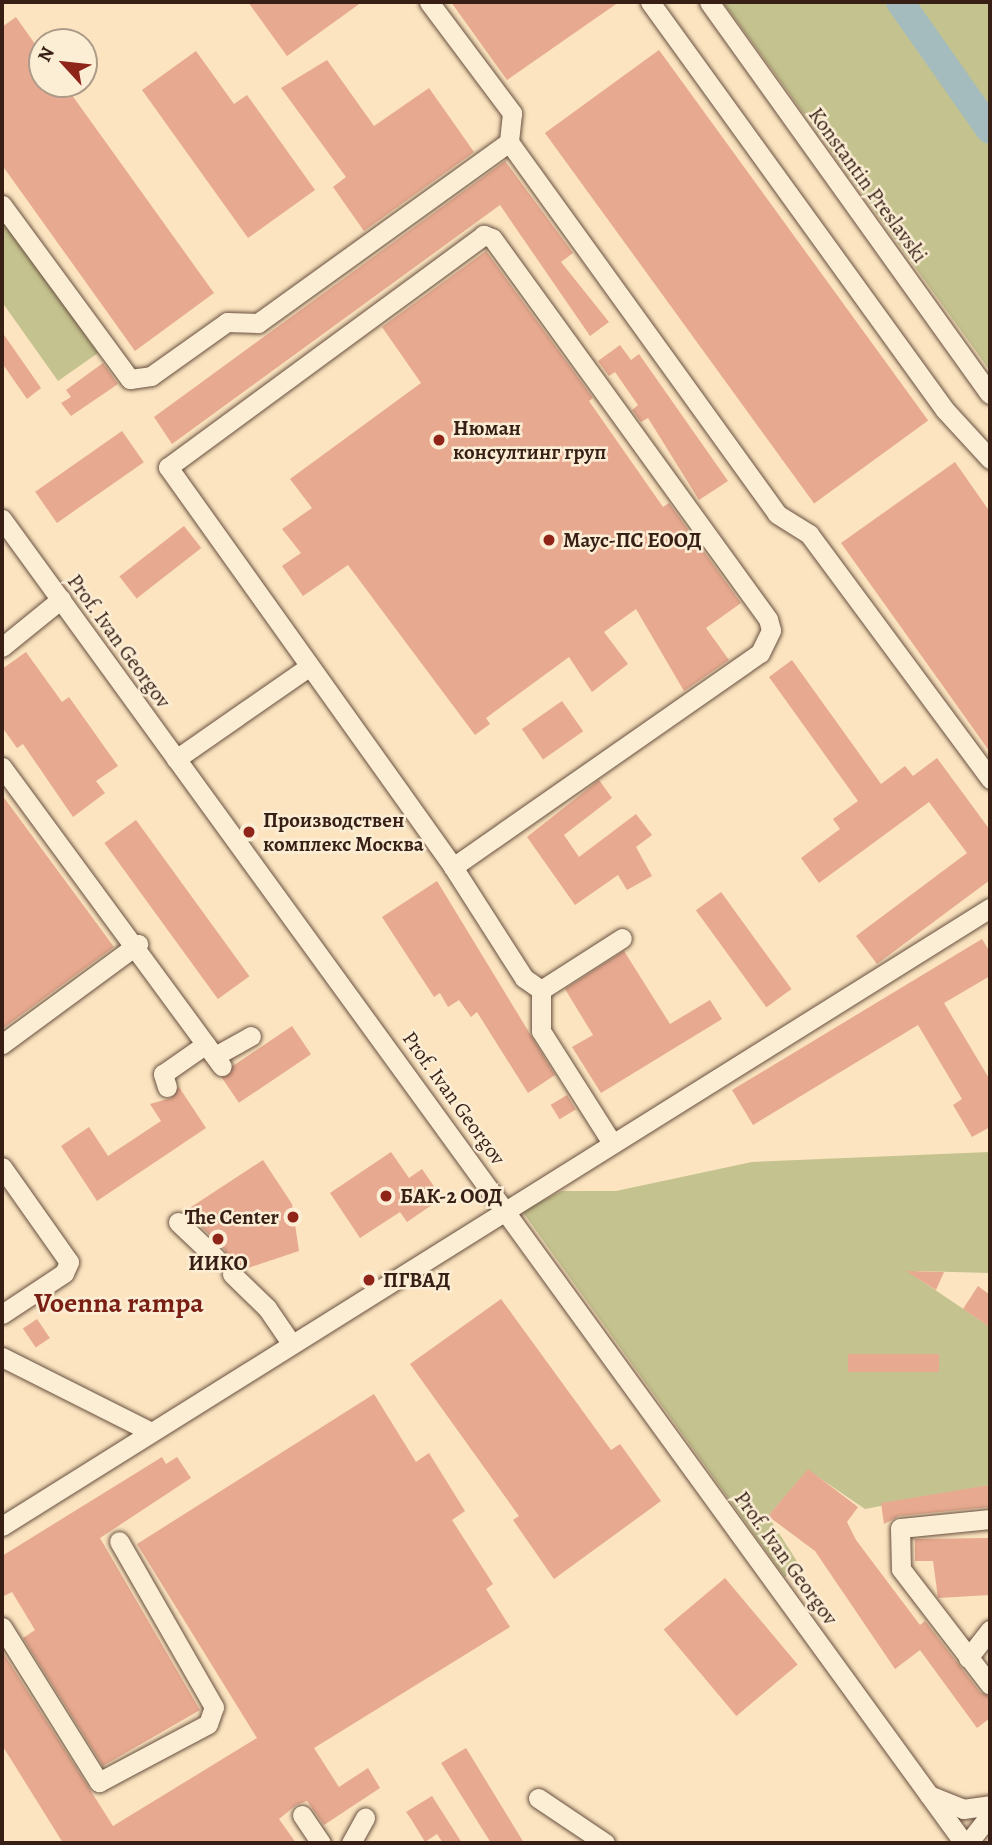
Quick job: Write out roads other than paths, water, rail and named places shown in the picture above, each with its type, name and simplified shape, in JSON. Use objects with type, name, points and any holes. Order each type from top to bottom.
[{"type":"street","points":[[429,2],[512,113],[509,142],[777,514],[809,534],[990,779]]},
{"type":"street","points":[[650,2],[945,410],[990,459]]},
{"type":"street","name":"Konstantin Preslavski","points":[[709,2],[990,394]]},
{"type":"street","points":[[2,205],[130,379],[150,376],[227,322],[258,323],[509,142]]},
{"type":"street","points":[[453,867],[760,653],[771,631],[768,619],[492,237],[475,236],[169,467],[307,668],[453,867],[524,978],[541,990]]},
{"type":"street","name":"Prof. Ivan Georgov","points":[[2,519],[966,1843]]},
{"type":"street","points":[[2,647],[61,599]]},
{"type":"street","points":[[176,759],[307,668]]},
{"type":"street","points":[[2,767],[138,944],[214,1055]]},
{"type":"street","points":[[2,1526],[990,908]]},
{"type":"street","points":[[541,990],[622,938]]},
{"type":"street","points":[[2,1044],[138,944]]},
{"type":"street","points":[[541,990],[541,1031],[612,1143]]},
{"type":"street","points":[[167,1087],[163,1074],[214,1055],[251,1036]]},
{"type":"street","points":[[2,1167],[69,1262],[64,1273],[2,1314]]},
{"type":"street","points":[[178,1222],[216,1258]]},
{"type":"street","points":[[232,1274],[267,1308],[291,1343]]},
{"type":"street","points":[[2,1357],[151,1432]]},
{"type":"street","points":[[990,1519],[900,1528],[901,1569],[990,1685]]},
{"type":"street","points":[[2,1627],[99,1782],[208,1724],[214,1707],[119,1541]]},
{"type":"street","points":[[968,1658],[990,1630]]},
{"type":"street","points":[[929,1795],[963,1809],[990,1805]]},
{"type":"street","points":[[538,1798],[605,1843]]},
{"type":"street","points":[[302,1815],[321,1843]]},
{"type":"street","points":[[966,1843],[990,1815]]},
{"type":"street","points":[[351,1843],[365,1818]]},
{"type":"waterway","points":[[900,2],[990,130]]},
{"type":"place","name":"Нюман консултинг груп","points":[[439,440]]},
{"type":"place","name":"Маус-ПС ЕООД","points":[[549,540]]},
{"type":"place","name":"Производствен комплекс Москва","points":[[249,832]]},
{"type":"place","name":"БАК-2 ООД","points":[[386,1196]]},
{"type":"place","name":"The Center","points":[[293,1217]]},
{"type":"place","name":"ИИКО","points":[[218,1239]]},
{"type":"place","name":"ПГВАД","points":[[369,1280]]},
{"type":"district","name":"Voenna rampa","points":[[119,1303]]}]
